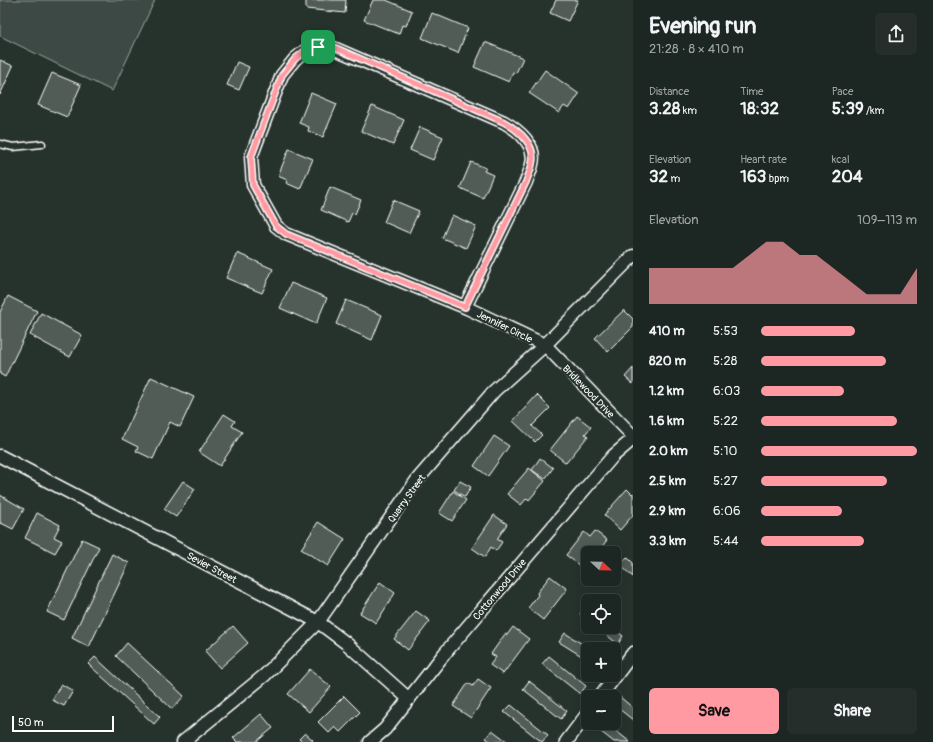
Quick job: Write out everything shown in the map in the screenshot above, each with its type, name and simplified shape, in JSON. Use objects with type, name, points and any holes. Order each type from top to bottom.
[{"type":"street","name":"Jennifer Circle","points":[[465,307],[526,182],[533,162],[531,151],[523,135],[517,129],[504,122],[331,46],[306,50],[295,59],[282,75],[251,157],[253,185],[276,226],[286,234],[465,307],[545,345]]},
{"type":"street","name":"Quarry Street","points":[[183,742],[265,675],[318,622],[417,480],[494,392],[545,345],[633,256]]},
{"type":"street","name":"Bridlewood Drive","points":[[545,345],[633,436]]},
{"type":"street","name":"Cottonwood Drive","points":[[370,742],[385,729],[444,653],[613,456],[633,439]]},
{"type":"street","name":"Sevier Street","points":[[0,456],[318,622],[346,643],[409,699]]},
{"type":"street","points":[[605,690],[633,654]]},
{"type":"street","points":[[566,742],[581,722]]},
{"type":"lane","points":[[0,144],[13,147],[42,144]]},
{"type":"shaded area","points":[[0,0],[155,0],[112,91],[0,36]]},
{"type":"building","points":[[306,0],[346,0],[345,13],[306,9]]},
{"type":"building","points":[[373,0],[386,0],[412,11],[406,26],[402,25],[399,34],[364,20]]},
{"type":"building","points":[[556,0],[578,0],[568,21],[550,13]]},
{"type":"building","points":[[432,13],[468,28],[458,53],[422,38]]},
{"type":"building","points":[[485,42],[523,58],[516,73],[513,72],[509,82],[474,67]]},
{"type":"building","points":[[0,60],[13,66],[0,95]]},
{"type":"building","points":[[237,62],[249,67],[239,90],[227,85]]},
{"type":"building","points":[[545,70],[579,94],[569,109],[564,106],[559,113],[529,93]]},
{"type":"building","points":[[52,73],[81,85],[67,117],[38,105]]},
{"type":"building","points":[[311,93],[337,104],[323,137],[308,131],[309,127],[299,123]]},
{"type":"building","points":[[372,106],[404,120],[393,145],[361,131]]},
{"type":"building","points":[[420,127],[443,137],[433,160],[410,150]]},
{"type":"building","points":[[289,149],[313,159],[300,189],[286,183],[287,180],[278,176]]},
{"type":"building","points":[[471,162],[486,168],[484,171],[493,175],[483,198],[460,188]]},
{"type":"building","points":[[330,187],[361,200],[355,214],[352,213],[348,222],[321,210]]},
{"type":"building","points":[[393,200],[419,211],[409,233],[384,222]]},
{"type":"building","points":[[452,215],[476,226],[466,248],[442,238]]},
{"type":"building","points":[[237,253],[273,269],[262,293],[226,278]]},
{"type":"building","points":[[291,283],[327,298],[316,324],[280,308]]},
{"type":"building","points":[[8,296],[37,311],[5,377],[0,374],[0,312]]},
{"type":"building","points":[[346,300],[382,315],[372,340],[336,324]]},
{"type":"building","points":[[624,310],[633,319],[633,327],[608,352],[595,338]]},
{"type":"building","points":[[41,313],[82,335],[70,357],[30,335]]},
{"type":"building","points":[[633,368],[633,384],[625,377]]},
{"type":"building","points":[[151,377],[194,397],[180,427],[170,422],[153,459],[136,451],[138,447],[122,439]]},
{"type":"building","points":[[537,395],[550,408],[532,426],[542,435],[535,442],[513,421]]},
{"type":"building","points":[[224,414],[235,421],[232,426],[242,432],[220,466],[199,452]]},
{"type":"building","points":[[577,416],[591,427],[585,434],[588,436],[566,463],[550,450]]},
{"type":"building","points":[[494,436],[509,446],[488,476],[474,466]]},
{"type":"building","points":[[540,458],[553,468],[545,479],[532,470]]},
{"type":"building","points":[[529,468],[545,481],[529,500],[527,498],[521,505],[507,494]]},
{"type":"building","points":[[183,481],[195,489],[176,517],[164,509]]},
{"type":"building","points":[[460,481],[471,487],[465,497],[454,490]]},
{"type":"building","points":[[627,489],[632,494],[633,493],[633,515],[620,530],[604,515]]},
{"type":"building","points":[[453,491],[466,500],[452,521],[439,513]]},
{"type":"building","points":[[0,495],[24,509],[13,529],[1,523],[0,524]]},
{"type":"building","points":[[37,513],[60,525],[54,537],[62,541],[55,553],[25,538]]},
{"type":"building","points":[[494,515],[507,524],[497,539],[502,542],[496,551],[491,547],[485,557],[472,548]]},
{"type":"building","points":[[318,522],[345,539],[328,566],[301,549]]},
{"type":"building","points":[[595,531],[607,540],[602,546],[581,546],[581,567],[566,555],[584,532],[590,537]]},
{"type":"building","points":[[82,539],[99,547],[64,620],[47,612]]},
{"type":"building","points":[[112,554],[129,563],[89,647],[72,638]]},
{"type":"building","points":[[627,557],[633,563],[633,577],[621,566]]},
{"type":"building","points":[[550,576],[567,589],[543,620],[528,608]]},
{"type":"building","points":[[380,582],[395,593],[376,623],[360,613]]},
{"type":"building","points":[[416,611],[430,621],[408,650],[394,639]]},
{"type":"building","points":[[233,626],[248,643],[220,668],[205,651]]},
{"type":"building","points":[[513,627],[529,639],[503,674],[490,665],[496,657],[491,654],[505,634],[507,635]]},
{"type":"building","points":[[565,633],[581,643],[581,656],[559,642]]},
{"type":"building","points":[[605,634],[621,634],[623,636],[619,642],[615,642]]},
{"type":"building","points":[[127,643],[184,696],[172,709],[116,656]]},
{"type":"building","points":[[549,656],[586,686],[583,690],[581,690],[580,694],[542,664]]},
{"type":"building","points":[[95,657],[160,717],[154,724],[88,664]]},
{"type":"building","points":[[310,669],[331,687],[309,712],[288,694]]},
{"type":"building","points":[[478,679],[491,688],[471,718],[453,706],[468,683],[473,686]]},
{"type":"building","points":[[529,681],[567,711],[561,719],[523,689]]},
{"type":"building","points":[[61,684],[73,691],[64,706],[52,700]]},
{"type":"building","points":[[344,696],[360,712],[340,732],[335,727],[329,733],[318,722]]},
{"type":"building","points":[[621,698],[633,708],[633,720],[621,711]]},
{"type":"building","points":[[511,705],[548,735],[542,742],[504,712]]},
{"type":"building","points":[[261,714],[273,728],[256,742],[237,742],[233,738]]},
{"type":"building","points":[[492,730],[508,742],[491,742],[486,738]]},
{"type":"building","points":[[599,730],[615,730],[630,742],[614,742]]},
{"type":"building","points":[[305,733],[313,740],[311,742],[303,742],[299,739]]},
{"type":"route","points":[[331,46],[504,122],[517,129],[523,135],[531,151],[533,162],[526,182],[465,307],[286,234],[276,226],[253,185],[251,157],[282,75],[295,59],[306,50],[318,47],[331,46]]}]
